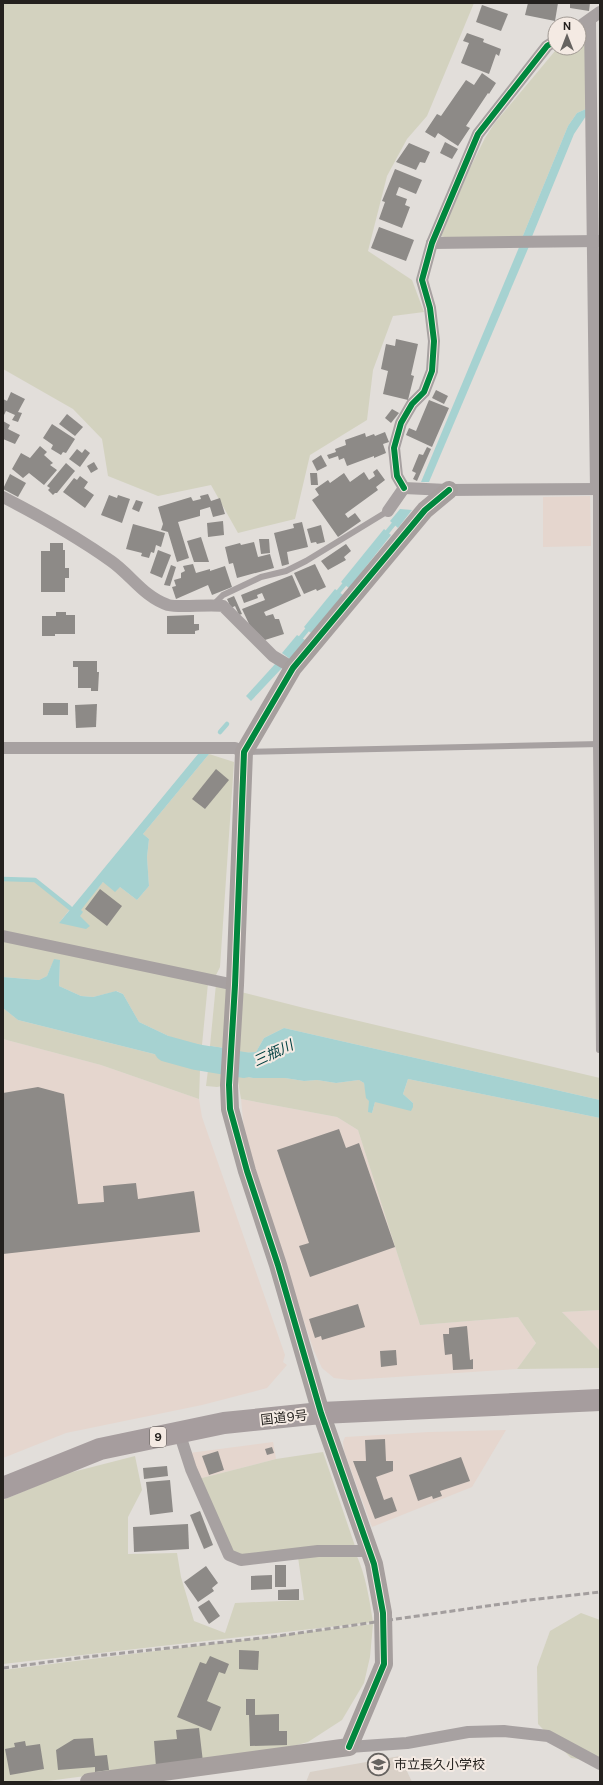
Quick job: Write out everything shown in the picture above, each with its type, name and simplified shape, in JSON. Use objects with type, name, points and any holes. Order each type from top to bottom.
[{"type":"highway","name":"国道9号","points":[[3,1488],[100,1449],[224,1423],[321,1413],[600,1400]]},
{"type":"street","points":[[587,23],[600,12]]},
{"type":"street","points":[[404,488],[449,490],[598,489],[595,121],[590,21]]},
{"type":"street","points":[[404,488],[397,476],[394,463],[394,448],[401,423],[412,404],[424,392],[432,371],[434,341],[430,308],[422,280],[432,243],[478,134],[547,45]]},
{"type":"street","points":[[432,243],[596,241]]},
{"type":"street","points":[[388,511],[404,488]]},
{"type":"street","points":[[349,1747],[384,1664],[383,1613],[374,1564],[321,1413],[278,1265],[247,1171],[230,1110],[229,1085],[235,986],[244,752],[290,666],[425,510],[449,490]]},
{"type":"street","points":[[3,497],[36,514],[112,562],[153,599],[170,605],[223,606],[275,657],[290,666]]},
{"type":"street","points":[[3,748],[235,748],[244,752]]},
{"type":"street","points":[[3,936],[235,986]]},
{"type":"street","points":[[179,1432],[191,1469],[229,1555],[241,1560],[318,1551],[369,1551]]},
{"type":"street","points":[[89,1782],[349,1747],[406,1743],[468,1732],[504,1731],[548,1736],[600,1764]]},
{"type":"lane","points":[[598,489],[599,1050]]},
{"type":"lane","points":[[213,605],[223,595],[261,577],[286,570],[306,561],[388,511]]},
{"type":"lane","points":[[244,752],[598,744]]},
{"type":"shaded area","points":[[590,496],[591,546],[543,547],[543,497]]},
{"type":"shaded area","points":[[3,1039],[101,1065],[199,1099],[202,1117],[285,1355],[283,1362],[287,1365],[267,1388],[202,1405],[66,1433],[3,1458]]},
{"type":"shaded area","points":[[241,1099],[337,1117],[358,1130],[420,1325],[518,1317],[536,1343],[517,1369],[350,1380],[334,1378],[322,1368],[314,1351],[260,1191],[244,1130]]},
{"type":"shaded area","points":[[600,1310],[600,1351],[562,1312]]},
{"type":"shaded area","points":[[506,1430],[472,1487],[372,1527],[344,1451],[343,1442],[345,1437],[429,1432]]},
{"type":"shaded area","points":[[273,1442],[276,1459],[198,1479],[189,1453]]},
{"type":"shaded area","name":"市立長久小学校","points":[[400,1756],[412,1782],[306,1782],[310,1772]]},
{"type":"green space","points":[[3,3],[474,3],[427,116],[407,139],[387,176],[368,251],[412,280],[424,312],[393,316],[373,370],[367,420],[310,455],[295,519],[238,533],[211,485],[158,496],[108,476],[102,439],[73,409],[3,369]]},
{"type":"green space","points":[[551,56],[585,56],[586,109],[577,113],[568,126],[522,238],[454,240],[441,236],[470,168],[494,124]]},
{"type":"green space","points":[[209,754],[234,762],[220,967],[215,977],[3,931],[3,881],[34,881],[70,909],[59,923],[80,916],[80,910],[103,882],[120,887],[137,900],[149,886],[147,857],[149,839],[143,834]]},
{"type":"green space","points":[[3,939],[208,983],[202,1045],[177,1040],[139,1022],[123,994],[117,991],[93,997],[81,996],[59,986],[60,961],[54,960],[47,976],[39,980],[3,977]]},
{"type":"green space","points":[[216,984],[227,986],[224,1048],[210,1046]]},
{"type":"green space","points":[[241,992],[600,1078],[600,1100],[284,1028],[264,1038],[256,1052],[238,1053]]},
{"type":"green space","points":[[3,1008],[18,1020],[154,1054],[200,1069],[199,1099],[101,1065],[3,1039]]},
{"type":"green space","points":[[208,1070],[222,1073],[222,1086],[206,1086]]},
{"type":"green space","points":[[237,1075],[253,1078],[285,1078],[336,1083],[359,1080],[364,1083],[372,1113],[375,1102],[413,1103],[403,1094],[408,1079],[600,1118],[600,1310],[562,1312],[600,1351],[600,1368],[517,1369],[536,1343],[518,1317],[420,1325],[358,1130],[337,1117],[241,1099]]},
{"type":"green space","points":[[323,1452],[355,1546],[247,1556],[235,1554],[228,1547],[198,1479],[276,1459]]},
{"type":"green space","points":[[135,1456],[142,1490],[128,1517],[128,1554],[177,1553],[181,1577],[194,1621],[225,1633],[235,1603],[304,1600],[298,1557],[356,1554],[365,1579],[373,1622],[3,1664],[3,1500],[65,1474]]},
{"type":"green space","points":[[581,1613],[600,1620],[600,1762],[571,1758],[538,1724],[537,1667],[550,1631]]},
{"type":"green space","points":[[373,1624],[370,1657],[364,1683],[342,1720],[308,1742],[275,1751],[40,1782],[3,1782],[3,1670]]},
{"type":"water","points":[[586,109],[586,116],[574,134],[531,239],[522,238],[568,126],[577,113]]},
{"type":"water","points":[[530,244],[429,482],[421,482],[520,245]]},
{"type":"water","points":[[400,509],[412,510],[398,528],[390,521]]},
{"type":"water","points":[[384,529],[391,535],[349,588],[341,582]]},
{"type":"water","points":[[335,589],[343,595],[311,633],[304,627]]},
{"type":"water","points":[[297,635],[305,640],[290,659],[282,653]]},
{"type":"water","points":[[276,663],[282,668],[251,701],[246,696]]},
{"type":"water","points":[[203,748],[209,754],[143,834],[149,839],[147,857],[149,886],[137,900],[120,887],[115,892],[103,882],[81,910],[83,912],[80,916],[90,926],[86,929],[59,923]]},
{"type":"water","points":[[54,959],[60,960],[59,986],[81,996],[93,997],[116,991],[123,994],[139,1022],[177,1040],[202,1045],[200,1069],[154,1054],[18,1020],[3,1008],[3,977],[39,980],[47,976]]},
{"type":"water","points":[[284,1028],[600,1100],[600,1118],[408,1079],[403,1094],[413,1103],[411,1111],[375,1102],[372,1113],[368,1112],[369,1101],[366,1098],[364,1083],[359,1080],[336,1083],[285,1078],[253,1078],[237,1075],[238,1053],[256,1052],[264,1038]]},
{"type":"water","points":[[210,1046],[224,1048],[222,1073],[208,1070]]},
{"type":"building","points":[[528,3],[558,3],[556,16],[547,16],[547,19],[525,15]]},
{"type":"building","points":[[570,3],[590,3],[589,11],[570,8]]},
{"type":"building","points":[[482,5],[508,14],[501,31],[476,22]]},
{"type":"building","points":[[467,33],[484,39],[483,42],[501,49],[499,56],[496,54],[489,74],[461,63],[469,43],[463,41]]},
{"type":"building","points":[[482,73],[496,83],[466,126],[470,128],[458,146],[438,133],[435,138],[425,132],[437,114],[441,116],[466,80],[474,85]]},
{"type":"building","points":[[445,142],[458,149],[452,159],[440,153]]},
{"type":"building","points":[[409,143],[430,152],[425,163],[420,162],[416,170],[396,162]]},
{"type":"building","points":[[395,169],[422,180],[416,194],[399,187],[396,195],[407,199],[405,205],[410,207],[402,228],[379,219],[385,202],[382,201]]},
{"type":"building","points":[[379,227],[414,240],[406,261],[371,248]]},
{"type":"building","points":[[396,339],[418,344],[411,375],[414,376],[408,400],[383,394],[388,371],[381,369],[386,344],[395,346]]},
{"type":"building","points":[[436,390],[448,396],[444,404],[432,398]]},
{"type":"building","points":[[11,392],[25,399],[18,412],[22,413],[18,422],[12,420],[15,415],[6,411],[3,417],[3,399],[7,401]]},
{"type":"building","points":[[429,400],[449,408],[432,447],[406,435],[409,428],[416,431]]},
{"type":"building","points":[[392,409],[399,413],[391,423],[385,418]]},
{"type":"building","points":[[67,414],[83,427],[75,436],[59,424]]},
{"type":"building","points":[[3,421],[10,425],[8,429],[20,435],[15,444],[3,439]]},
{"type":"building","points":[[52,424],[75,439],[66,453],[63,452],[61,455],[51,449],[53,445],[43,438]]},
{"type":"building","points":[[385,432],[389,442],[383,444],[386,453],[374,458],[374,456],[347,466],[344,458],[339,460],[338,456],[329,459],[327,455],[336,452],[335,449],[346,445],[345,440],[365,433],[366,437],[374,434],[375,436]]},
{"type":"building","points":[[40,446],[47,452],[44,455],[53,463],[50,465],[57,470],[44,485],[29,473],[23,478],[12,469],[21,453],[30,458]]},
{"type":"building","points":[[427,447],[431,449],[417,481],[413,479],[416,473],[412,471],[419,454],[423,455]]},
{"type":"building","points":[[77,449],[82,453],[85,449],[90,453],[80,467],[69,459]]},
{"type":"building","points":[[321,455],[327,466],[317,471],[312,461]]},
{"type":"building","points":[[94,462],[98,469],[91,473],[87,466]]},
{"type":"building","points":[[66,463],[75,471],[57,493],[53,495],[48,490],[50,488],[47,486]]},
{"type":"building","points":[[377,469],[385,480],[376,487],[378,490],[345,514],[348,518],[355,513],[361,521],[338,537],[312,500],[319,495],[315,489],[328,480],[330,483],[344,473],[350,482],[364,472],[369,480],[375,476],[373,472]]},
{"type":"building","points":[[310,473],[317,473],[318,485],[311,485]]},
{"type":"building","points":[[10,474],[26,483],[18,497],[3,489]]},
{"type":"building","points":[[80,476],[88,482],[84,488],[94,495],[85,508],[63,492],[74,478],[77,480]]},
{"type":"building","points":[[208,494],[211,501],[220,498],[225,514],[213,517],[210,507],[200,510],[200,516],[178,522],[189,558],[177,562],[168,532],[161,530],[163,524],[158,507],[191,497],[193,501],[201,499],[200,496]]},
{"type":"building","points":[[109,495],[117,498],[118,495],[130,499],[122,523],[101,515]]},
{"type":"building","points":[[136,500],[143,502],[139,512],[132,509]]},
{"type":"building","points":[[223,521],[224,535],[208,537],[207,523]]},
{"type":"building","points":[[302,522],[308,547],[287,552],[289,564],[282,566],[274,533],[294,528],[293,524]]},
{"type":"building","points":[[133,524],[165,533],[161,547],[156,545],[154,553],[151,552],[149,558],[141,556],[142,553],[126,549]]},
{"type":"building","points":[[321,525],[325,542],[317,544],[316,542],[311,543],[307,529]]},
{"type":"building","points":[[201,537],[209,562],[194,562],[187,541]]},
{"type":"building","points":[[259,539],[269,539],[270,553],[261,554]]},
{"type":"building","points":[[254,542],[258,557],[270,554],[274,568],[237,578],[233,563],[229,564],[225,547],[240,543],[241,545]]},
{"type":"building","points":[[50,543],[63,543],[63,550],[65,550],[65,568],[69,568],[69,578],[65,578],[65,592],[41,592],[41,551],[50,551]]},
{"type":"building","points":[[346,544],[351,551],[344,557],[346,560],[328,570],[321,561]]},
{"type":"building","points":[[158,550],[171,555],[162,578],[150,573]]},
{"type":"building","points":[[193,564],[196,573],[210,569],[210,571],[225,566],[232,587],[212,595],[208,585],[176,599],[172,587],[176,586],[174,580],[181,578],[181,573],[185,571],[183,566]]},
{"type":"building","points":[[315,564],[326,587],[304,594],[294,573]]},
{"type":"building","points":[[171,565],[176,567],[170,586],[164,585]]},
{"type":"building","points":[[292,575],[301,596],[264,612],[266,616],[273,614],[275,619],[279,619],[284,634],[265,640],[250,626],[242,609],[265,600],[262,593],[257,595],[258,598],[244,603],[241,595]]},
{"type":"building","points":[[234,596],[242,614],[239,615],[235,606],[231,608],[227,599]]},
{"type":"building","points":[[56,612],[66,612],[66,615],[75,615],[75,634],[55,634],[55,636],[42,636],[42,616],[56,616]]},
{"type":"building","points":[[194,615],[194,624],[199,624],[199,630],[195,631],[195,634],[167,634],[167,616]]},
{"type":"building","points":[[73,661],[97,661],[97,672],[99,672],[98,691],[91,691],[91,688],[78,688],[78,667],[73,667]]},
{"type":"building","points":[[43,703],[68,703],[68,715],[43,715]]},
{"type":"building","points":[[97,704],[96,727],[76,728],[75,705]]},
{"type":"building","points":[[216,769],[229,780],[205,809],[192,799]]},
{"type":"building","points":[[100,889],[122,906],[107,926],[85,909]]},
{"type":"building","points":[[38,1087],[64,1094],[78,1204],[104,1202],[103,1186],[136,1183],[138,1199],[194,1191],[200,1232],[3,1254],[3,1093]]},
{"type":"building","points":[[339,1129],[346,1148],[359,1143],[395,1247],[310,1277],[299,1246],[309,1243],[277,1150]]},
{"type":"building","points":[[358,1304],[365,1327],[322,1340],[321,1336],[315,1338],[309,1319]]},
{"type":"building","points":[[467,1326],[470,1360],[473,1359],[473,1369],[453,1370],[452,1354],[445,1355],[443,1334],[449,1334],[449,1328]]},
{"type":"building","points":[[396,1350],[397,1365],[381,1367],[380,1351]]},
{"type":"building","points":[[385,1439],[386,1461],[393,1461],[393,1471],[376,1477],[384,1500],[392,1497],[397,1511],[375,1519],[353,1461],[366,1461],[365,1440]]},
{"type":"building","points":[[272,1447],[274,1453],[267,1455],[265,1449]]},
{"type":"building","points":[[218,1451],[224,1470],[209,1475],[202,1456]]},
{"type":"building","points":[[461,1457],[470,1481],[440,1491],[442,1496],[433,1499],[432,1496],[418,1501],[409,1475]]},
{"type":"building","points":[[167,1466],[168,1476],[144,1479],[143,1468]]},
{"type":"building","points":[[170,1480],[173,1512],[150,1515],[146,1482]]},
{"type":"building","points":[[200,1511],[213,1545],[204,1549],[190,1515]]},
{"type":"building","points":[[188,1524],[189,1549],[134,1552],[133,1527]]},
{"type":"building","points":[[275,1565],[286,1565],[286,1587],[275,1587]]},
{"type":"building","points":[[206,1566],[218,1583],[212,1588],[214,1591],[198,1602],[184,1582]]},
{"type":"building","points":[[272,1575],[272,1589],[251,1590],[251,1576]]},
{"type":"building","points":[[299,1589],[299,1600],[278,1600],[278,1590]]},
{"type":"building","points":[[209,1600],[220,1616],[209,1624],[198,1607]]},
{"type":"building","points":[[239,1650],[259,1651],[258,1670],[239,1669]]},
{"type":"building","points":[[210,1656],[229,1664],[225,1674],[219,1672],[207,1701],[221,1707],[211,1731],[177,1717],[200,1662],[206,1664]]},
{"type":"building","points":[[246,1699],[255,1699],[255,1715],[279,1714],[279,1731],[287,1731],[287,1745],[250,1746],[249,1715],[246,1715]]},
{"type":"building","points":[[199,1728],[203,1762],[156,1767],[154,1741],[177,1739],[176,1730]]},
{"type":"building","points":[[93,1738],[95,1756],[107,1755],[109,1770],[95,1772],[95,1767],[58,1770],[56,1750],[74,1739]]},
{"type":"building","points":[[25,1741],[26,1746],[40,1744],[44,1769],[10,1775],[5,1749],[15,1747],[14,1743]]},
{"type":"waterway","points":[[384,536],[397,520]]},
{"type":"waterway","points":[[335,596],[348,580]]},
{"type":"waterway","points":[[298,641],[311,625]]},
{"type":"waterway","points":[[220,732],[227,724]]},
{"type":"waterway","points":[[3,879],[35,880],[70,908]]},
{"type":"waterway","name":"三瓶川","points":[[167,1049],[196,1057],[244,1065]]},
{"type":"railway","points":[[3,1668],[86,1657],[271,1637],[529,1600],[600,1592]]},
{"type":"cycle path","points":[[404,488],[397,476],[394,448],[401,423],[412,404],[424,392],[432,371],[434,341],[430,308],[422,280],[432,243],[478,134],[547,46]]},
{"type":"cycle path","points":[[349,1747],[384,1664],[383,1613],[374,1564],[321,1413],[278,1265],[247,1171],[230,1109],[229,1085],[235,985],[244,752],[293,668],[425,510],[449,490]]},
{"type":"place","name":"市立長久小学校","points":[[379,1764]]}]
